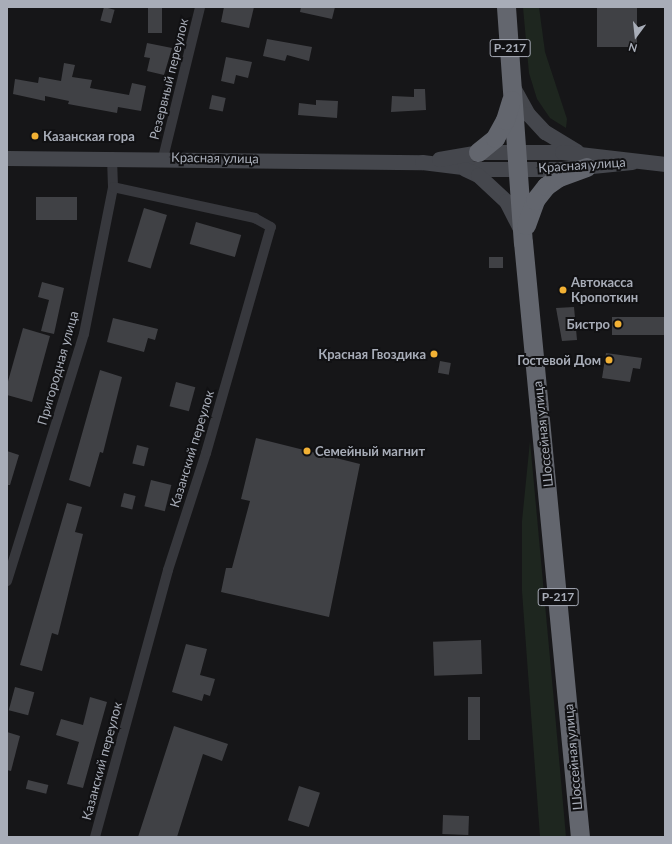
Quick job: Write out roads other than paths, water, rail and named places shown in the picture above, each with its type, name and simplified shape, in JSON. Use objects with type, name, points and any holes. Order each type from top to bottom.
[{"type":"highway","name":"Шоссейная улица","points":[[506,7],[514,89],[523,242],[580,837]]},
{"type":"highway","points":[[478,152],[495,138],[505,120],[514,89]]},
{"type":"highway","points":[[523,242],[528,214],[546,186],[587,161]]},
{"type":"main road","points":[[514,89],[528,114],[545,132],[587,161]]},
{"type":"main road","name":"Красная улица","points":[[422,162],[478,152],[519,161]]},
{"type":"main road","name":"Красная улица","points":[[7,158],[112,157],[422,162],[459,166],[519,161],[587,161],[665,164]]},
{"type":"main road","points":[[459,166],[478,176],[506,201],[515,216],[523,242]]},
{"type":"street","name":"Резервный переулок","points":[[163,158],[200,7]]},
{"type":"street","name":"Пригородная улица","points":[[7,581],[84,334],[113,187],[112,157]]},
{"type":"street","name":"Казанский переулок","points":[[95,837],[168,570],[206,454],[271,227],[255,218],[113,187]]},
{"type":"place","name":"Казанская гора","points":[[35,136]]},
{"type":"place","name":"Автокасса Кропоткин","points":[[563,290]]},
{"type":"place","name":"Бистро","points":[[618,324]]},
{"type":"place","name":"Красная Гвоздика","points":[[434,354]]},
{"type":"place","name":"Гостевой Дом","points":[[609,360]]},
{"type":"place","name":"Семейный магнит","points":[[307,451]]}]
